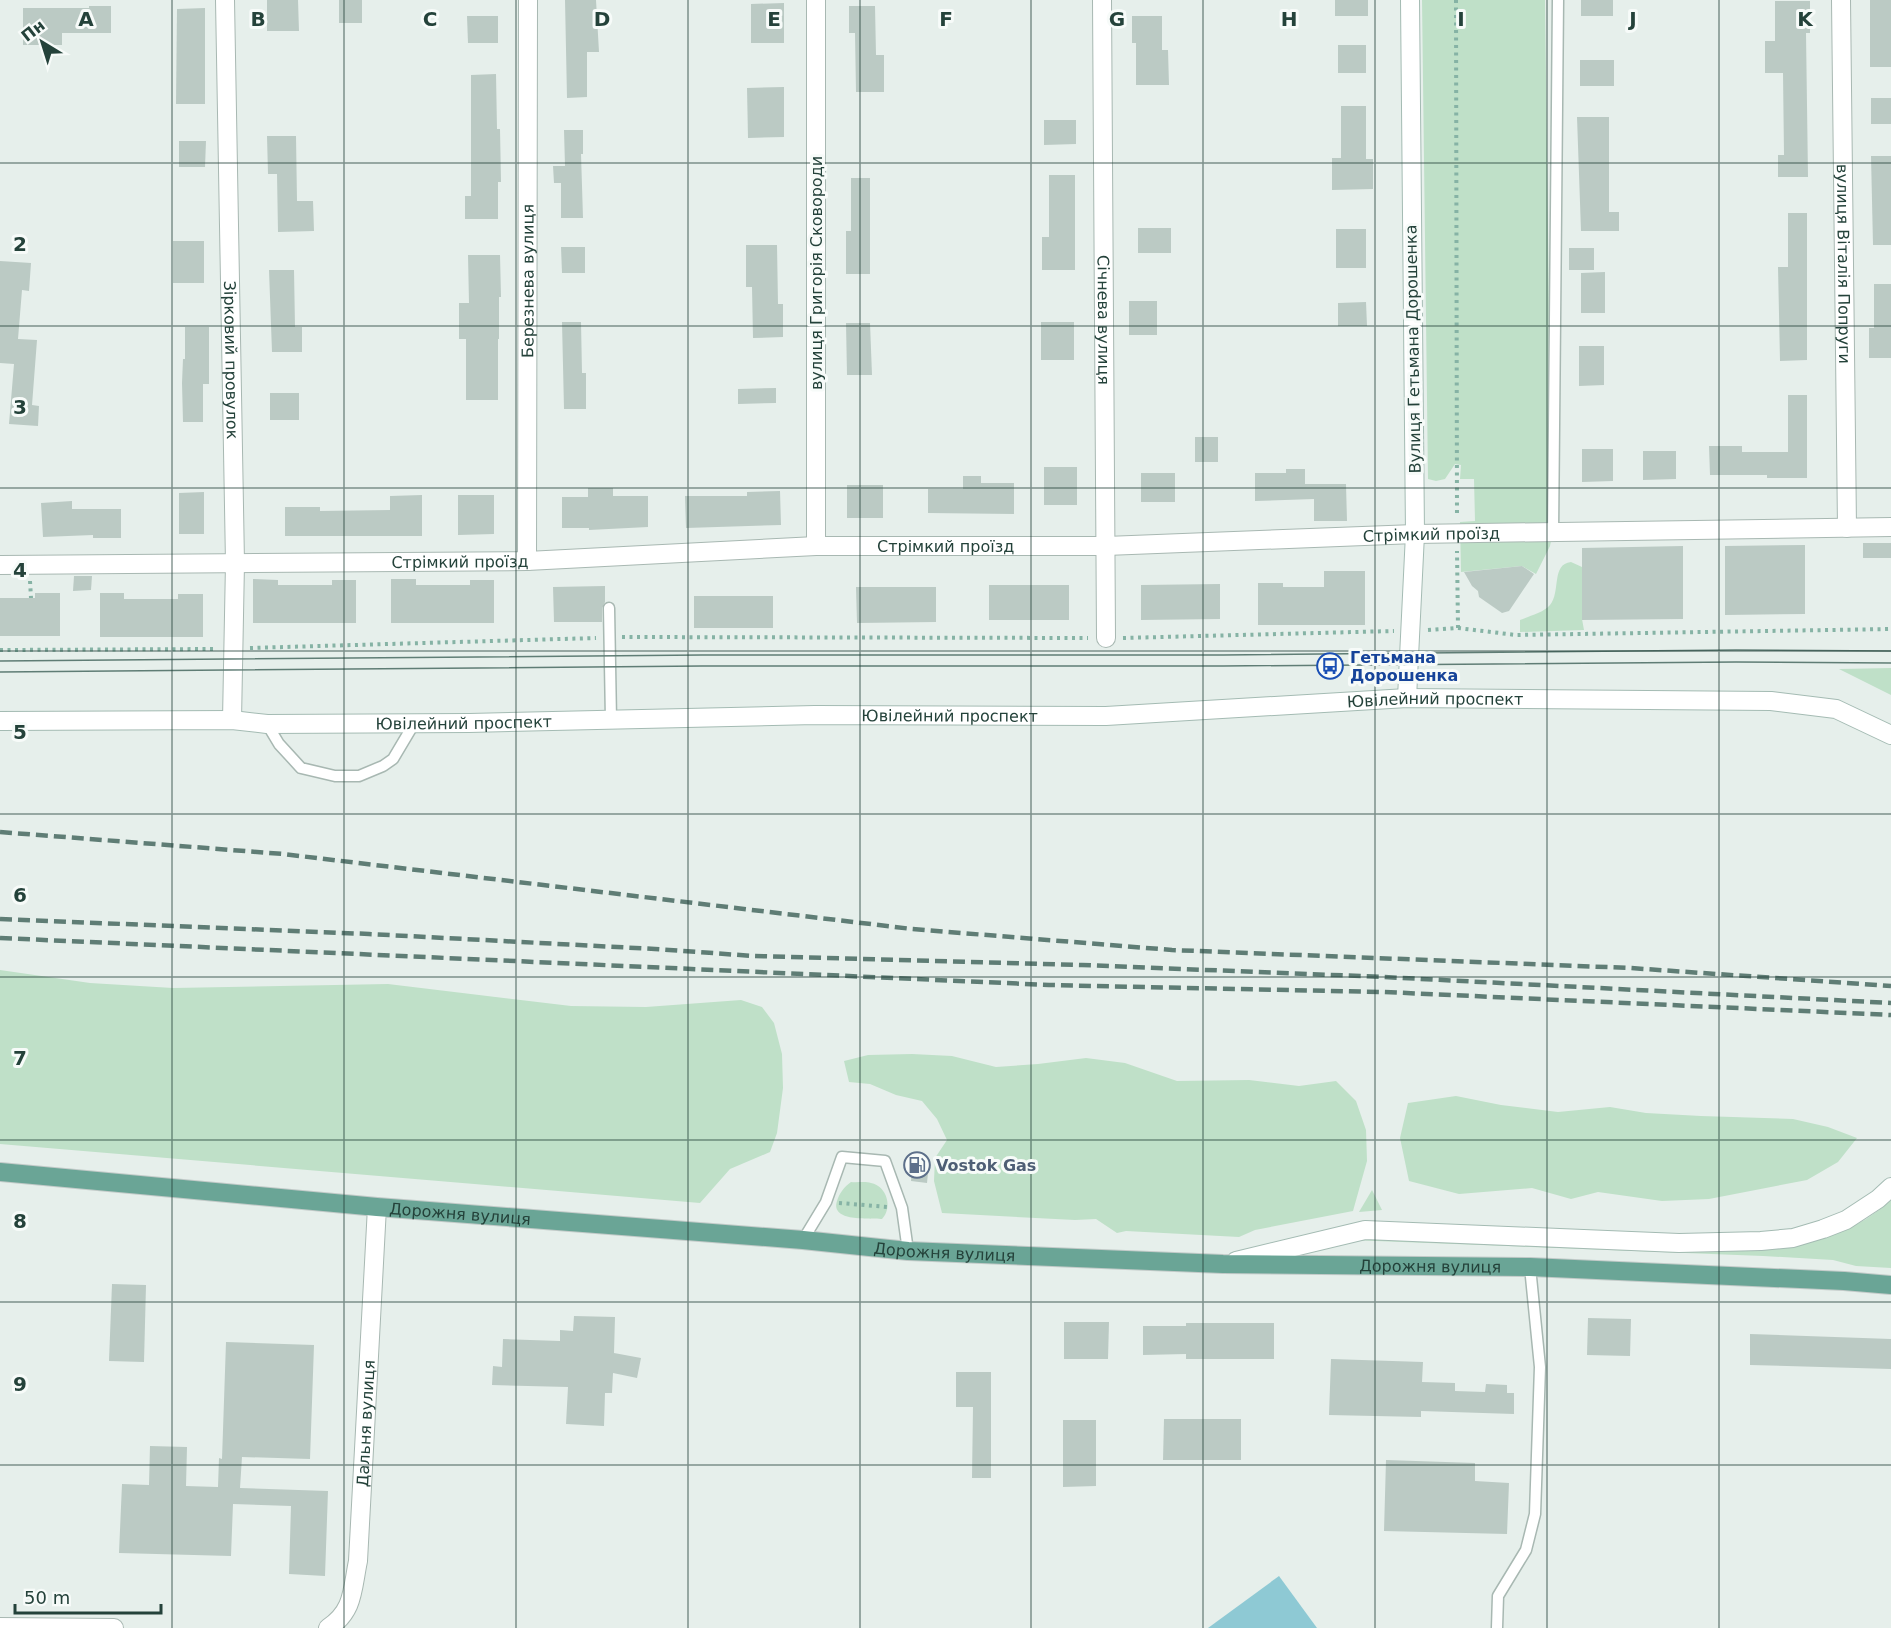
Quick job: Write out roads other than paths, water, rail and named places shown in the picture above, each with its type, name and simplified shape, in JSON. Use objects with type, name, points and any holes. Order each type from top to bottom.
[{"type":"main road","name":"Дорожня вулиця","points":[[0,1172],[377,1207],[803,1240],[908,1251],[1223,1264],[1530,1267],[1891,1285]]},
{"type":"street","name":"Зірковий провулок","points":[[225,0],[235,564],[232,720]]},
{"type":"street","name":"Березнева вулиця","points":[[526,561],[528,0]]},
{"type":"street","name":"вулиця Григорія Сковороди","points":[[816,0],[816,546]]},
{"type":"street","name":"Січнева вулиця","points":[[1102,0],[1106,638]]},
{"type":"street","name":"Вулиця Гетьмана Дорошенка","points":[[1407,698],[1415,534],[1410,0]]},
{"type":"street","name":"вулиця Віталія Попруги","points":[[1842,0],[1847,528]]},
{"type":"street","name":"Стрімкий проїзд","points":[[0,566],[526,561],[816,546],[1106,546],[1415,534],[1891,527]]},
{"type":"street","name":"Ювілейний проспект","points":[[0,721],[232,720],[267,724],[815,715],[1106,716],[1407,698],[1771,700],[1836,709],[1891,735]]},
{"type":"street","points":[[1223,1264],[1365,1230],[1679,1243],[1793,1238],[1846,1220],[1878,1199],[1891,1187]]},
{"type":"street","name":"Дальня вулиця","points":[[327,1628],[339,1621],[348,1608],[358,1561],[377,1207]]},
{"type":"street","points":[[0,1626],[114,1628]]},
{"type":"lane","points":[[1553,532],[1558,0]]},
{"type":"lane","points":[[609,608],[611,720]]},
{"type":"lane","points":[[267,724],[279,744],[301,768],[335,776],[358,776],[383,766],[393,759],[416,722]]},
{"type":"lane","points":[[803,1240],[826,1202],[842,1157],[885,1161],[902,1208],[908,1251]]},
{"type":"lane","points":[[1497,1628],[1498,1596],[1526,1550],[1536,1514],[1540,1367],[1530,1267]]},
{"type":"water","points":[[1279,1576],[1317,1628],[1208,1628]]},
{"type":"tram line","points":[[0,661],[702,655],[1891,651]]},
{"type":"tram line","points":[[0,672],[702,666],[1891,663]]},
{"type":"railway","points":[[0,832],[283,854],[912,929],[1172,950],[1630,968],[1891,986]]},
{"type":"railway","points":[[0,919],[369,934],[754,956],[1082,965],[1384,977],[1891,1003]]},
{"type":"railway","points":[[0,938],[1049,985],[1384,992],[1891,1015]]},
{"type":"place","name":"Гетьмана Дорошенка","points":[[1330,666]]},
{"type":"place","name":"Vostok Gas","points":[[917,1165]]}]
